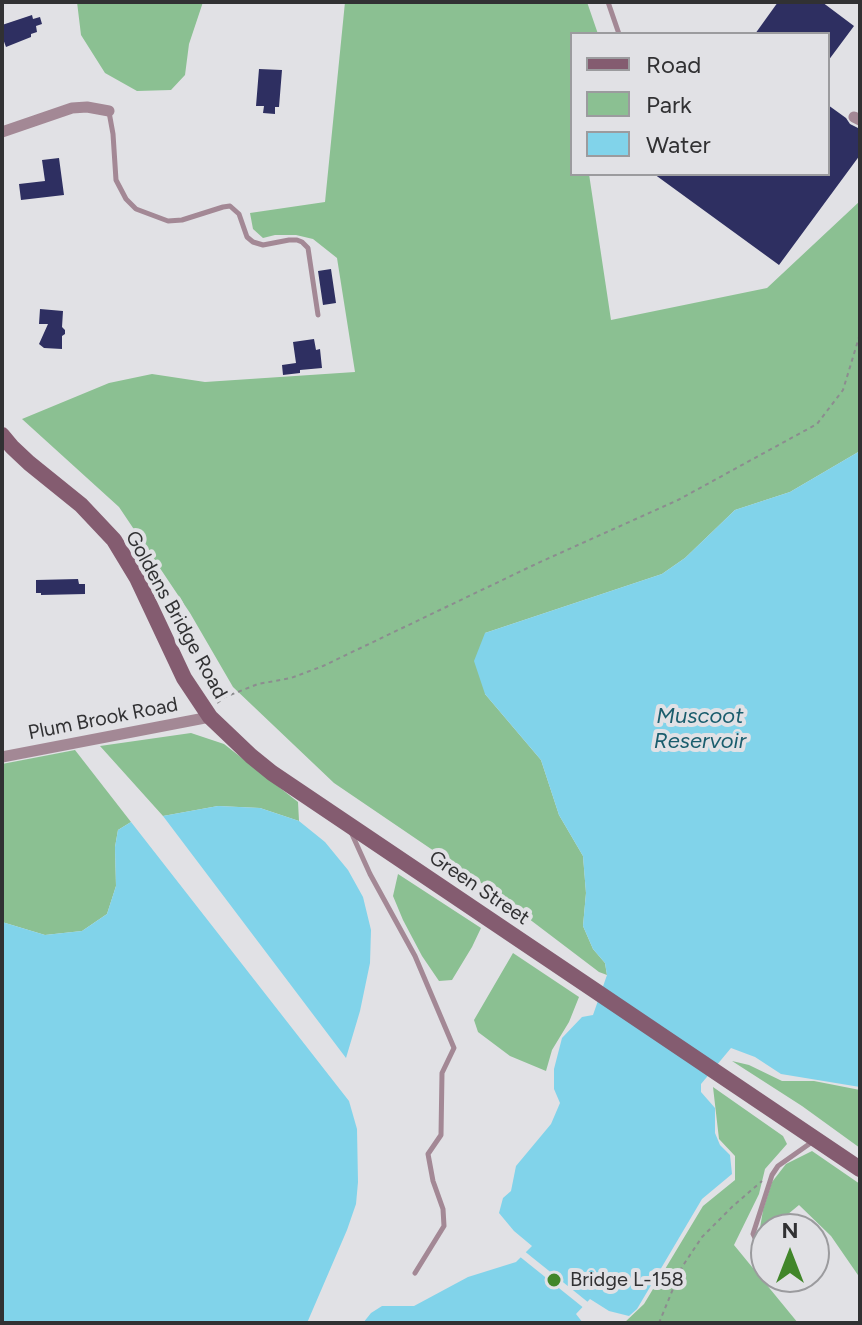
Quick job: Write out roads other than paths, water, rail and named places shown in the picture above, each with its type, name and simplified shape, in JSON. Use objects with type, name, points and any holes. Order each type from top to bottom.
[{"type":"main road","name":"Goldens Bridge Road","points":[[2,435],[29,463],[81,505],[114,540],[137,578],[184,678],[208,714]]},
{"type":"main road","name":"Green Street","points":[[208,714],[229,737],[272,773],[860,1169]]},
{"type":"street","points":[[2,132],[72,108],[109,111]]},
{"type":"street","name":"Plum Brook Road","points":[[2,757],[208,714]]},
{"type":"lane","points":[[608,2],[618,32]]},
{"type":"lane","points":[[109,111],[116,180],[126,199],[136,209],[168,221],[230,206],[239,214],[247,237],[253,242],[263,245],[289,240],[302,242],[308,248],[318,315]]},
{"type":"lane","points":[[348,824],[370,874],[415,956],[454,1048],[442,1073],[441,1135],[428,1154],[443,1209],[444,1226],[415,1273]]},
{"type":"lane","points":[[759,1213],[778,1166],[816,1139]]},
{"type":"water","name":"Muscoot Reservoir","points":[[860,451],[860,1087],[781,1074],[755,1057],[731,1048],[701,1084],[701,1092],[715,1108],[715,1133],[720,1145],[730,1155],[732,1174],[702,1199],[637,1309],[629,1316],[609,1311],[590,1299],[576,1314],[583,1323],[363,1323],[382,1306],[414,1306],[468,1277],[516,1262],[532,1246],[499,1213],[503,1198],[511,1191],[516,1166],[551,1124],[560,1103],[554,1089],[554,1069],[562,1038],[582,1017],[593,1015],[607,975],[605,963],[593,949],[583,926],[586,893],[583,856],[559,815],[541,760],[485,694],[474,661],[485,633],[662,574],[685,558],[735,510],[790,492]]},
{"type":"water","points":[[218,806],[260,808],[299,821],[325,842],[348,870],[363,897],[371,930],[370,963],[346,1058],[163,816]]},
{"type":"water","points":[[131,822],[349,1101],[357,1129],[356,1204],[307,1323],[2,1323],[2,922],[45,935],[82,931],[107,914],[116,886],[118,830]]},
{"type":"place","name":"Bridge L-158","points":[[554,1280]]}]
